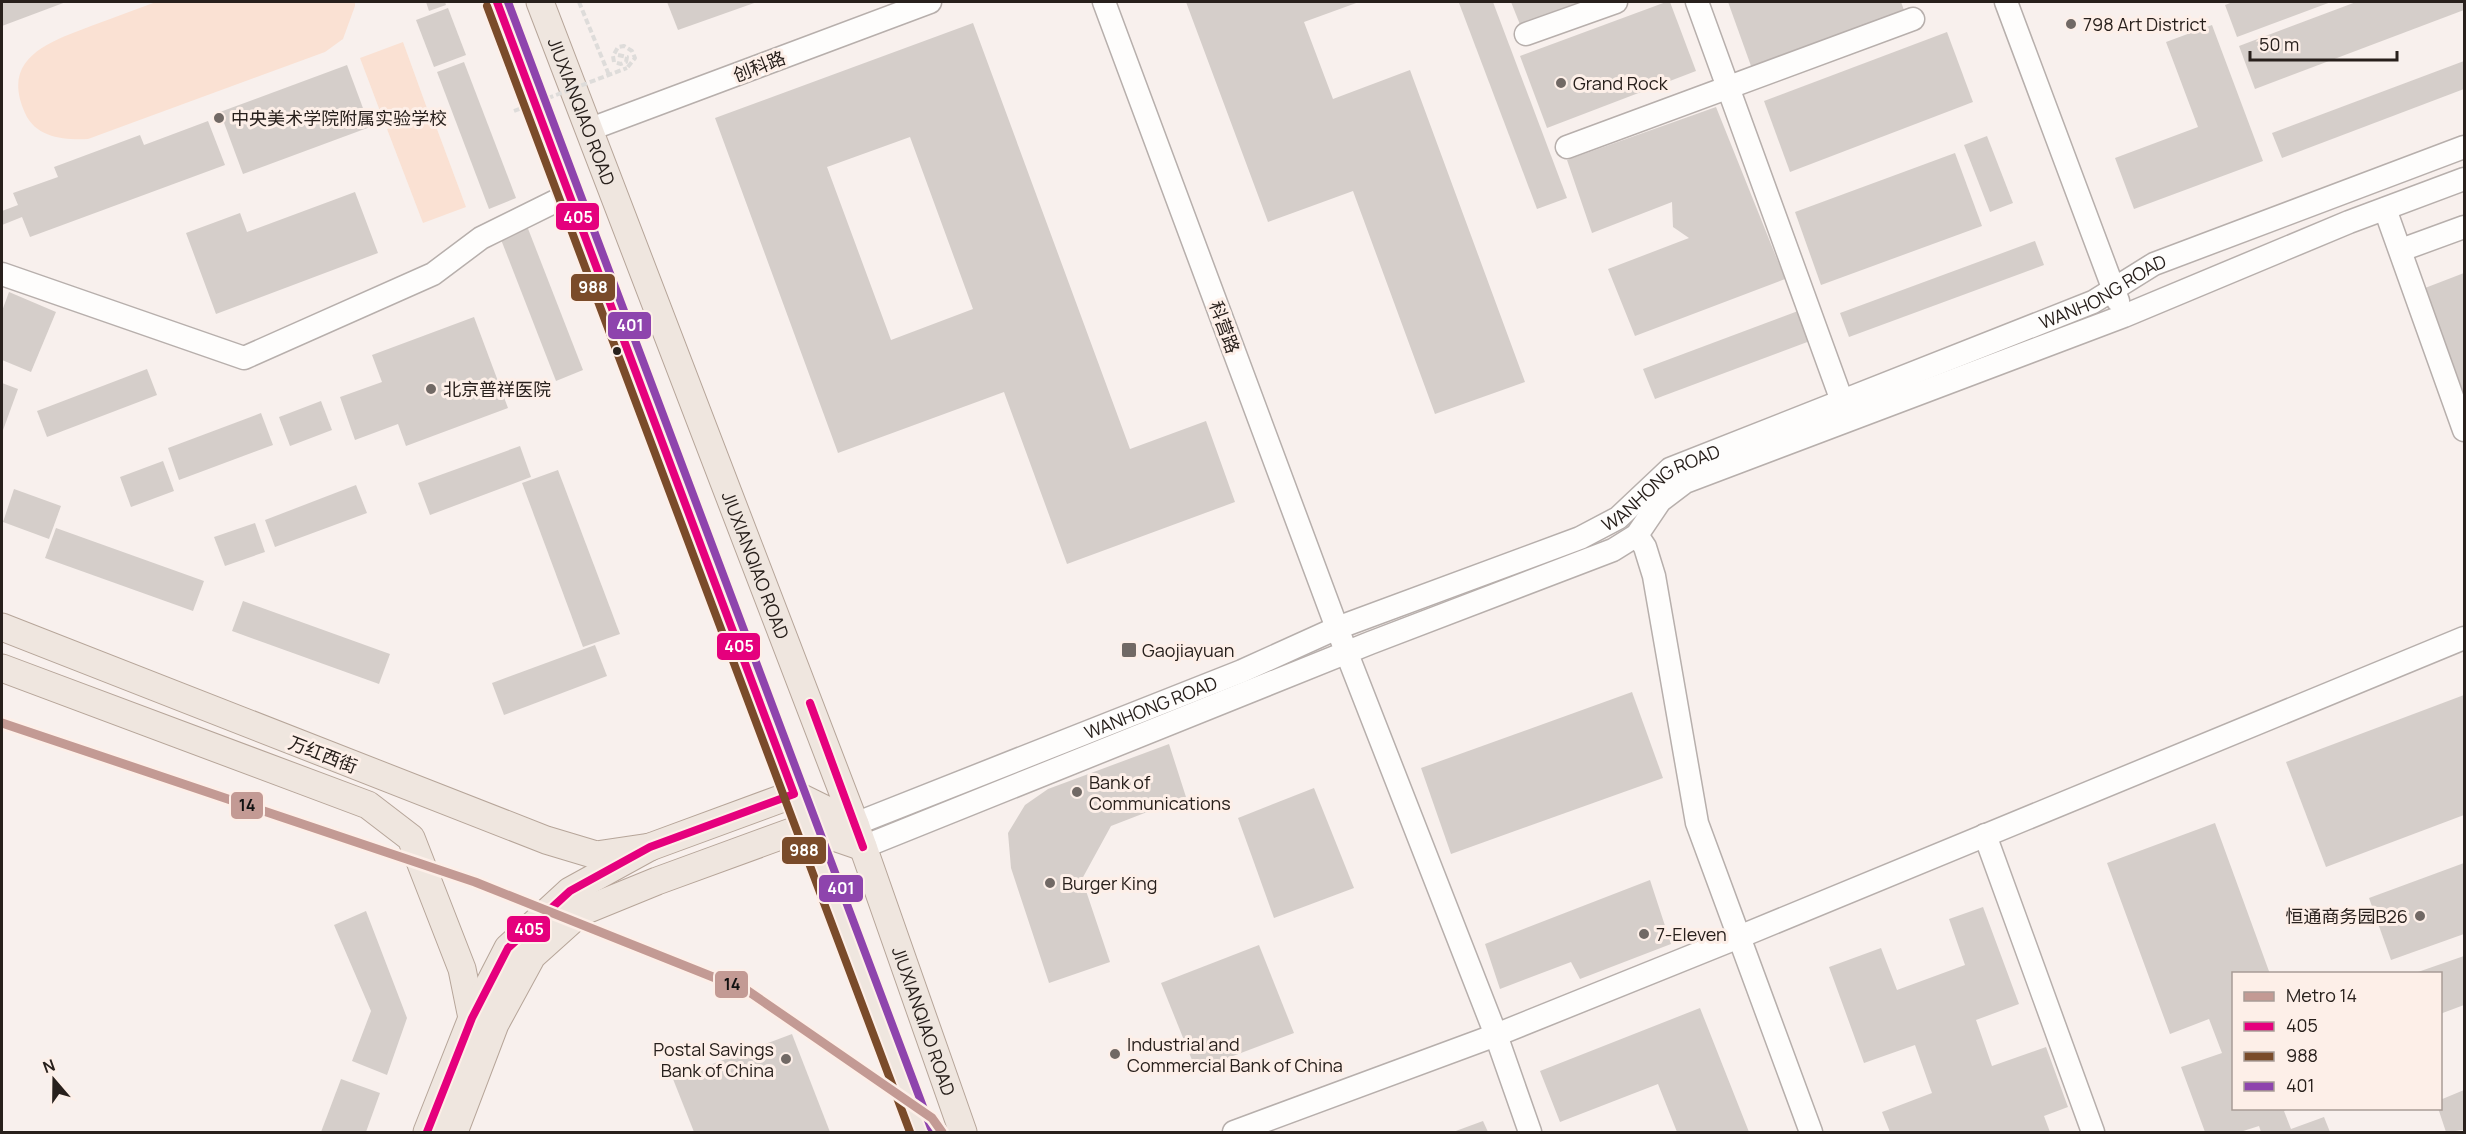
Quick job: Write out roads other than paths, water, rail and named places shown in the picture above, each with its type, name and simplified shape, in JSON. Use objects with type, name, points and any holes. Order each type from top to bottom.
[{"type":"main road","points":[[496,2],[921,1132]]},
{"type":"main road","name":"JIUXIANQIAO ROAD","points":[[540,2],[859,835],[963,1132]]},
{"type":"main road","name":"万红西街","points":[[2,627],[546,840],[596,855],[650,847]]},
{"type":"main road","name":"万红西街","points":[[2,668],[368,805],[411,838],[462,969],[472,1018]]},
{"type":"main road","points":[[794,794],[859,835]]},
{"type":"main road","points":[[427,1132],[472,1018],[508,948],[570,891],[650,847],[794,794]]},
{"type":"main road","points":[[454,1132],[495,1024],[532,956],[581,912],[657,881],[805,827],[859,835]]},
{"type":"street","name":"创科路","points":[[588,130],[930,2]]},
{"type":"street","name":"科营路","points":[[1104,2],[1346,653],[1496,1035],[1530,1132]]},
{"type":"street","points":[[1526,34],[1616,2]]},
{"type":"street","points":[[1697,2],[1730,87],[1842,401]]},
{"type":"street","points":[[2006,2],[2124,316]]},
{"type":"street","points":[[1567,147],[1913,19]]},
{"type":"street","name":"WANHONG ROAD","points":[[859,835],[1337,628],[1580,538],[1618,518],[1670,469],[2092,302],[2154,264],[2464,147]]},
{"type":"street","name":"WANHONG ROAD","points":[[859,835],[1346,653],[1613,550],[1637,535],[1660,501],[1685,482],[2124,316],[2464,178]]},
{"type":"street","points":[[2,274],[244,358],[433,274],[481,238],[570,194]]},
{"type":"street","points":[[2385,209],[2464,430]]},
{"type":"street","points":[[2401,250],[2464,227]]},
{"type":"street","points":[[1637,535],[1645,548],[1654,576],[1697,823],[1811,1132]]},
{"type":"street","points":[[1234,1132],[1496,1035],[1739,938],[2464,638]]},
{"type":"street","points":[[1985,835],[2094,1132]]},
{"type":"metro line","name":"14","points":[[2,723],[475,882],[748,991],[932,1118],[942,1132]]},
{"type":"place","name":"798 Art District","points":[[2071,24]]},
{"type":"place","name":"Grand Rock","points":[[1561,83]]},
{"type":"place","name":"中央美术学院附属实验学校","points":[[219,118]]},
{"type":"place","name":"北京普祥医院","points":[[431,389]]},
{"type":"place","name":"Gaojiayuan","points":[[1129,650]]},
{"type":"place","name":"Bank of Communications","points":[[1077,792]]},
{"type":"place","name":"Burger King","points":[[1050,883]]},
{"type":"place","name":"恒通商务园B26","points":[[2420,916]]},
{"type":"place","name":"7-Eleven","points":[[1644,934]]},
{"type":"place","name":"Industrial and Commercial Bank of China","points":[[1115,1054]]},
{"type":"place","name":"Postal Savings Bank of China","points":[[786,1059]]}]
